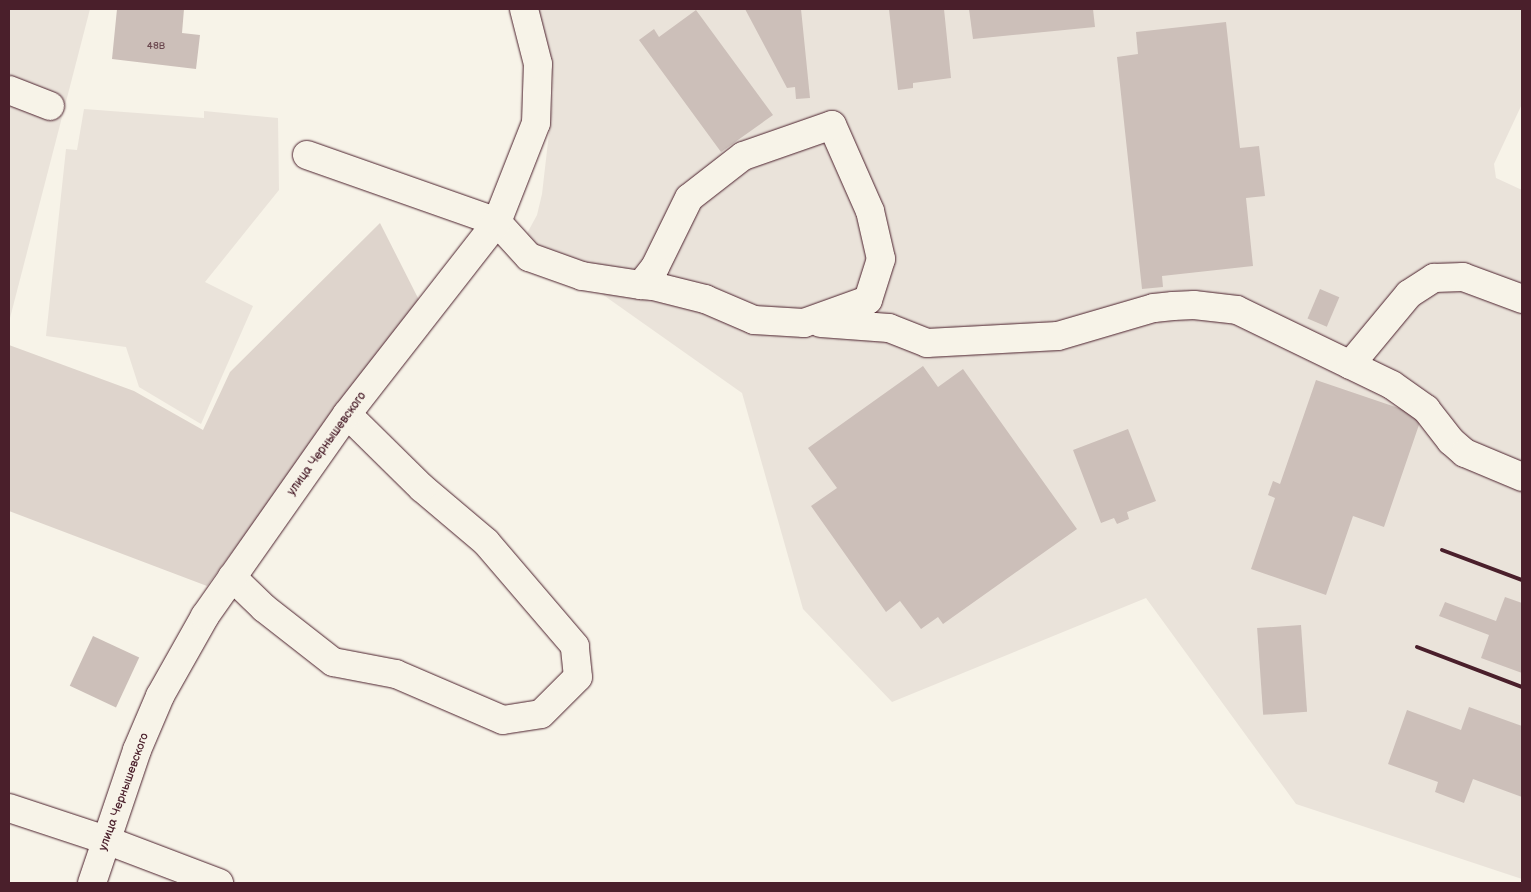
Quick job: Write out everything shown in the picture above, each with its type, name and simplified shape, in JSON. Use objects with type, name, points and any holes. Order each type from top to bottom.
[{"type":"street","name":"улица Чернышевского","points":[[92,883],[137,750],[160,696],[205,616],[347,414],[497,222],[536,123],[538,64],[524,9]]},
{"type":"street","points":[[9,90],[50,106]]},
{"type":"street","points":[[641,285],[655,267],[689,198],[743,156],[832,124],[870,211],[881,259],[868,300],[804,323]]},
{"type":"street","points":[[306,155],[497,222],[529,256],[582,276],[641,285],[706,299],[754,320],[859,324],[889,328],[927,343],[1058,336],[1154,308],[1217,306],[1245,314],[1409,396],[1465,453],[1522,477]]},
{"type":"street","points":[[1350,365],[1409,294],[1434,278],[1463,277],[1522,298]]},
{"type":"street","points":[[232,577],[264,608],[333,662],[396,674],[503,720],[541,714],[578,677],[575,646],[486,542],[422,488],[347,414]]},
{"type":"street","points":[[9,808],[106,840],[219,883]]},
{"type":"shaded area","points":[[9,9],[90,9],[10,318],[9,318]]},
{"type":"shaded area","points":[[537,9],[1522,9],[1522,104],[1494,164],[1496,178],[1522,190],[1522,879],[1296,804],[1146,598],[892,702],[803,609],[742,393],[524,239],[537,215],[542,194],[552,107],[553,78]]},
{"type":"shaded area","points":[[84,109],[204,118],[204,111],[278,118],[279,190],[205,282],[253,306],[201,424],[139,387],[126,347],[46,336],[66,149],[77,150]]},
{"type":"shaded area","points":[[380,223],[419,300],[207,586],[9,511],[9,345],[134,391],[203,430],[230,372]]},
{"type":"building","points":[[117,9],[184,9],[182,33],[200,35],[196,69],[112,59]]},
{"type":"building","points":[[745,9],[801,9],[810,98],[796,99],[795,87],[787,88]]},
{"type":"building","points":[[889,9],[944,9],[951,78],[913,83],[913,88],[898,90]]},
{"type":"building","points":[[969,9],[1093,9],[1095,27],[973,39]]},
{"type":"building","points":[[696,10],[773,115],[721,152],[639,40],[654,29],[659,37]]},
{"type":"building","points":[[1226,22],[1240,148],[1259,146],[1265,196],[1246,198],[1253,266],[1162,276],[1163,287],[1142,289],[1117,57],[1138,54],[1136,32]]},
{"type":"building","points":[[1320,289],[1339,297],[1327,327],[1307,318]]},
{"type":"building","points":[[923,366],[938,387],[963,369],[1077,529],[943,624],[938,617],[921,629],[900,601],[886,612],[811,506],[837,488],[808,448]]},
{"type":"building","points":[[1316,380],[1422,416],[1384,527],[1353,516],[1326,595],[1251,569],[1275,498],[1268,495],[1273,481],[1280,484]]},
{"type":"building","points":[[1128,429],[1156,501],[1127,512],[1129,519],[1117,524],[1114,518],[1101,523],[1073,450]]},
{"type":"building","points":[[1505,597],[1522,603],[1522,673],[1481,658],[1489,635],[1439,616],[1445,602],[1496,621]]},
{"type":"building","points":[[1301,625],[1307,712],[1263,715],[1257,628]]},
{"type":"building","points":[[93,636],[139,658],[116,707],[70,686]]},
{"type":"building","points":[[1469,707],[1522,726],[1522,797],[1473,779],[1464,803],[1435,792],[1438,782],[1388,764],[1407,710],[1461,730]]},
{"type":"railway","points":[[1442,550],[1522,580]]},
{"type":"railway","points":[[1417,647],[1522,687]]}]
